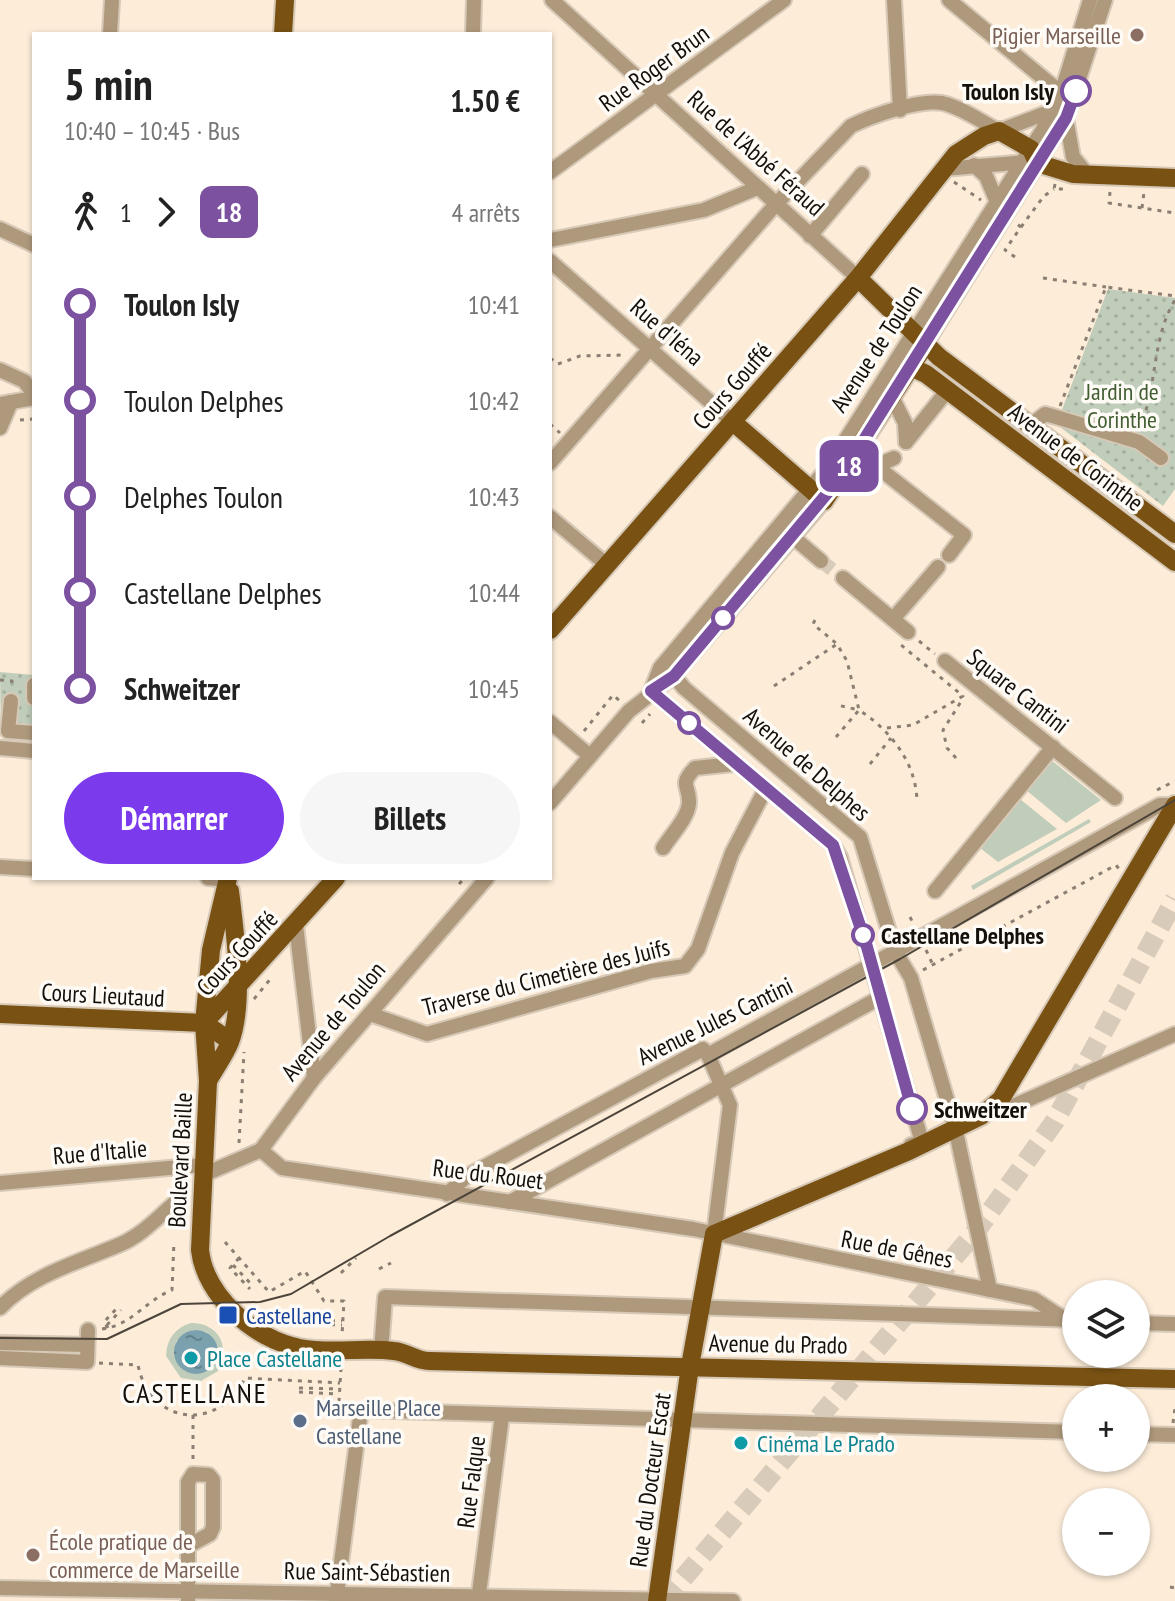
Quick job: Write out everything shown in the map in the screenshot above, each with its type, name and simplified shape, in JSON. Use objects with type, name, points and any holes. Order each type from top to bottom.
[{"type":"main road","points":[[283,32],[285,0]]},
{"type":"main road","points":[[999,131],[1030,158],[1062,171],[1175,178]]},
{"type":"main road","name":"Cours Gouffé","points":[[552,628],[858,278],[943,169],[967,145],[999,131]]},
{"type":"main road","name":"Rue de l'Abbé Féraud","points":[[858,278],[921,336]]},
{"type":"main road","name":"Avenue de Toulon","points":[[817,495],[849,466],[911,367],[921,336]]},
{"type":"main road","name":"Avenue de Corinthe","points":[[921,336],[939,357],[1175,534]]},
{"type":"main road","name":"Avenue de Corinthe","points":[[911,367],[1175,562]]},
{"type":"main road","points":[[947,391],[961,373]]},
{"type":"main road","name":"Rue d'Iéna","points":[[733,422],[817,495]]},
{"type":"main road","points":[[714,1234],[909,1151],[922,1142],[981,1116],[1011,1084],[1175,805]]},
{"type":"main road","name":"Boulevard Baille","points":[[208,1081],[238,1039],[237,952],[228,880]]},
{"type":"main road","name":"Boulevard Baille","points":[[228,880],[211,950],[204,1023],[208,1081],[200,1242],[202,1267],[209,1284],[224,1303],[278,1340],[303,1349]]},
{"type":"main road","name":"Cours Gouffé","points":[[204,1023],[334,880]]},
{"type":"main road","name":"Cours Lieutaud","points":[[0,1014],[204,1023]]},
{"type":"main road","points":[[204,1023],[238,1039]]},
{"type":"main road","name":"Rue du Docteur Escat","points":[[658,1600],[690,1366],[714,1234]]},
{"type":"main road","name":"Avenue du Prado","points":[[303,1349],[397,1351],[420,1361],[1175,1379]]},
{"type":"street","points":[[110,32],[112,0]]},
{"type":"street","points":[[473,32],[474,0]]},
{"type":"street","name":"Rue de l'Abbé Féraud","points":[[552,0],[858,278]]},
{"type":"street","name":"Rue Roger Brun","points":[[552,171],[784,0]]},
{"type":"street","points":[[894,0],[900,110]]},
{"type":"street","points":[[949,0],[1067,97]]},
{"type":"street","name":"Avenue de Toulon","points":[[1067,97],[1090,0]]},
{"type":"street","name":"Avenue de Toulon","points":[[921,336],[997,202],[1060,114],[1105,0]]},
{"type":"street","points":[[558,442],[646,352],[776,204],[851,126],[933,103],[945,104],[999,131],[1060,114],[1073,157],[1087,174]]},
{"type":"street","points":[[943,169],[1030,158]]},
{"type":"street","name":"Avenue de Toulon","points":[[552,801],[651,691],[674,676],[793,537],[1030,158]]},
{"type":"street","points":[[974,165],[986,176],[997,202]]},
{"type":"street","points":[[810,236],[862,174]]},
{"type":"street","points":[[552,240],[704,210],[757,188]]},
{"type":"street","points":[[0,229],[32,244]]},
{"type":"street","name":"Rue d'Iéna","points":[[552,263],[646,352],[733,422]]},
{"type":"street","points":[[0,370],[24,381],[32,393]]},
{"type":"street","points":[[892,397],[905,423],[906,442],[947,391]]},
{"type":"street","points":[[0,428],[5,403],[32,396]]},
{"type":"street","points":[[1031,425],[1045,414],[1133,441],[1161,458]]},
{"type":"street","points":[[849,466],[876,466],[894,458]]},
{"type":"street","points":[[876,466],[964,535],[949,555]]},
{"type":"street","name":"Avenue de Toulon","points":[[651,691],[660,668],[817,495]]},
{"type":"street","points":[[552,519],[607,565]]},
{"type":"street","points":[[793,537],[821,561]]},
{"type":"street","points":[[893,619],[938,567]]},
{"type":"street","points":[[843,578],[908,632]]},
{"type":"street","name":"Square Cantini","points":[[945,661],[1115,798]]},
{"type":"street","name":"Avenue de Delphes","points":[[674,676],[684,688],[860,837],[895,951],[911,978],[955,1127],[990,1290]]},
{"type":"street","name":"Avenue de Delphes","points":[[651,691],[833,845],[840,857],[922,1142]]},
{"type":"street","points":[[11,699],[8,731],[32,733]]},
{"type":"street","points":[[552,724],[590,756]]},
{"type":"street","points":[[935,891],[1053,747]]},
{"type":"street","points":[[0,748],[32,751]]},
{"type":"street","points":[[663,848],[685,814],[689,802],[684,784],[688,776],[695,768],[734,764]]},
{"type":"street","name":"Traverse du Cimetière des Juifs","points":[[370,1014],[427,1034],[651,971],[685,966],[698,949],[732,853],[765,790]]},
{"type":"street","name":"Avenue Jules Cantini","points":[[447,1194],[467,1176],[689,1056],[703,1049],[708,1055],[1160,805],[1175,805]]},
{"type":"street","points":[[0,867],[32,869]]},
{"type":"street","name":"Avenue de Toulon","points":[[261,1150],[314,1078],[370,1014],[471,881]]},
{"type":"street","points":[[296,925],[314,1078]]},
{"type":"street","points":[[509,1202],[881,997]]},
{"type":"street","points":[[981,1116],[1009,1108],[1175,1034]]},
{"type":"street","points":[[708,1055],[730,1105],[714,1234]]},
{"type":"street","points":[[203,1170],[261,1150]]},
{"type":"street","name":"Rue du Rouet","points":[[261,1150],[282,1168],[714,1234]]},
{"type":"street","name":"Rue d'Italie","points":[[0,1183],[203,1170]]},
{"type":"street","points":[[0,1308],[11,1296],[79,1259],[124,1243],[176,1202]]},
{"type":"street","name":"Rue de Gênes","points":[[714,1234],[1034,1299],[1062,1315]]},
{"type":"street","name":"Avenue du Prado","points":[[381,1351],[385,1297],[1062,1320]]},
{"type":"street","points":[[1150,1323],[1175,1324]]},
{"type":"street","points":[[0,1343],[88,1337],[87,1362],[0,1358]]},
{"type":"street","points":[[336,1597],[361,1410],[1062,1432]]},
{"type":"street","name":"Rue Falque","points":[[478,1599],[502,1416]]},
{"type":"street","points":[[1150,1433],[1173,1432]]},
{"type":"street","points":[[188,1546],[210,1534],[213,1527],[213,1480],[209,1475],[193,1474],[188,1482],[188,1546],[188,1596]]},
{"type":"street","name":"Rue Saint-Sébastien","points":[[0,1588],[188,1596],[733,1601]]},
{"type":"path","points":[[1021,227],[1044,196],[1054,189]]},
{"type":"path","points":[[1110,192],[1109,203],[1175,213]]},
{"type":"path","points":[[1142,208],[1144,192]]},
{"type":"path","points":[[1043,278],[1175,298],[1164,318],[1147,412],[1133,441]]},
{"type":"path","points":[[1056,417],[1106,287]]},
{"type":"path","points":[[552,360],[558,364],[580,356],[646,352]]},
{"type":"path","points":[[815,620],[813,624],[837,644],[847,661],[859,710]]},
{"type":"path","name":"Square Cantini","points":[[908,632],[945,661]]},
{"type":"path","points":[[774,686],[837,644]]},
{"type":"path","points":[[906,649],[963,696]]},
{"type":"path","points":[[0,680],[12,681],[11,699]]},
{"type":"path","points":[[584,731],[613,695],[621,703]]},
{"type":"path","points":[[887,728],[913,725],[963,696]]},
{"type":"path","points":[[956,758],[947,748],[943,730],[963,696]]},
{"type":"path","points":[[837,705],[859,710],[887,728],[905,759],[917,803]]},
{"type":"path","points":[[836,737],[859,710]]},
{"type":"path","points":[[642,723],[651,712]]},
{"type":"path","points":[[870,764],[891,738]]},
{"type":"path","points":[[1148,796],[1175,781]]},
{"type":"path","points":[[920,972],[1116,865],[1120,872]]},
{"type":"path","points":[[247,1008],[272,977]]},
{"type":"path","points":[[238,1039],[238,1143]]},
{"type":"path","points":[[187,1140],[188,1124]]},
{"type":"path","points":[[106,1325],[122,1325],[156,1297],[172,1290],[174,1241]]},
{"type":"path","points":[[225,1242],[269,1292],[305,1271],[324,1301],[344,1301],[342,1344]]},
{"type":"path","points":[[239,1258],[234,1268],[251,1287]]},
{"type":"path","points":[[341,1273],[356,1258]]},
{"type":"path","points":[[379,1269],[391,1263]]},
{"type":"path","points":[[88,1337],[106,1325],[119,1309]]},
{"type":"path","points":[[301,1322],[343,1323]]},
{"type":"path","points":[[87,1362],[138,1365],[144,1388],[152,1397],[173,1412],[193,1415],[222,1407],[245,1378],[340,1383]]},
{"type":"path","points":[[338,1418],[341,1368]]},
{"type":"path","points":[[299,1390],[340,1392]]},
{"type":"path","points":[[1173,1432],[1175,1408]]},
{"type":"path","points":[[193,1415],[193,1474]]},
{"type":"green space","name":"Jardin de Corinthe","points":[[1108,289],[1175,298],[1175,489],[1163,506],[1060,427],[1060,415]]},
{"type":"green space","points":[[0,672],[32,675],[32,740],[1,737]]},
{"type":"green space","points":[[1051,760],[1101,800],[1066,823],[1026,790]]},
{"type":"green space","points":[[1020,799],[1057,829],[998,862],[980,848]]},
{"type":"green space","points":[[1089,819],[1091,822],[973,890],[971,886]]},
{"type":"green space","points":[[191,1323],[209,1327],[223,1345],[218,1371],[201,1381],[181,1378],[166,1356],[170,1339]],"holes":[[[193,1330],[207,1332],[207,1371],[185,1371],[174,1355],[176,1341]]]},
{"type":"water","points":[[196,1330],[212,1336],[218,1352],[212,1368],[196,1374],[180,1368],[174,1352],[180,1336]]},
{"type":"tunnel","points":[[821,561],[843,578]]},
{"type":"tunnel","points":[[664,1601],[977,1230],[1055,1121],[1175,899]]},
{"type":"tram line","points":[[0,1338],[107,1339],[181,1304],[260,1302],[291,1294],[390,1236],[900,959],[1175,800]]},
{"type":"bus line","name":"18","points":[[912,1109],[867,947],[840,857],[833,845],[651,691],[674,676],[814,513],[840,478],[1066,118],[1076,91]]},
{"type":"place","name":"Pigier Marseille","points":[[1137,35]]},
{"type":"place","name":"Toulon Isly","points":[[1076,91]]},
{"type":"place","name":"Castellane Delphes","points":[[863,935]]},
{"type":"place","name":"Schweitzer","points":[[912,1109]]},
{"type":"place","name":"Castellane","points":[[228,1315]]},
{"type":"place","name":"Place Castellane","points":[[191,1358]]},
{"type":"place","name":"Marseille Place Castellane","points":[[300,1421]]},
{"type":"place","name":"Cinéma Le Prado","points":[[741,1443]]},
{"type":"place","name":"École pratique de commerce de Marseille","points":[[33,1555]]},
{"type":"district","name":"CASTELLANE","points":[[195,1392]]}]
